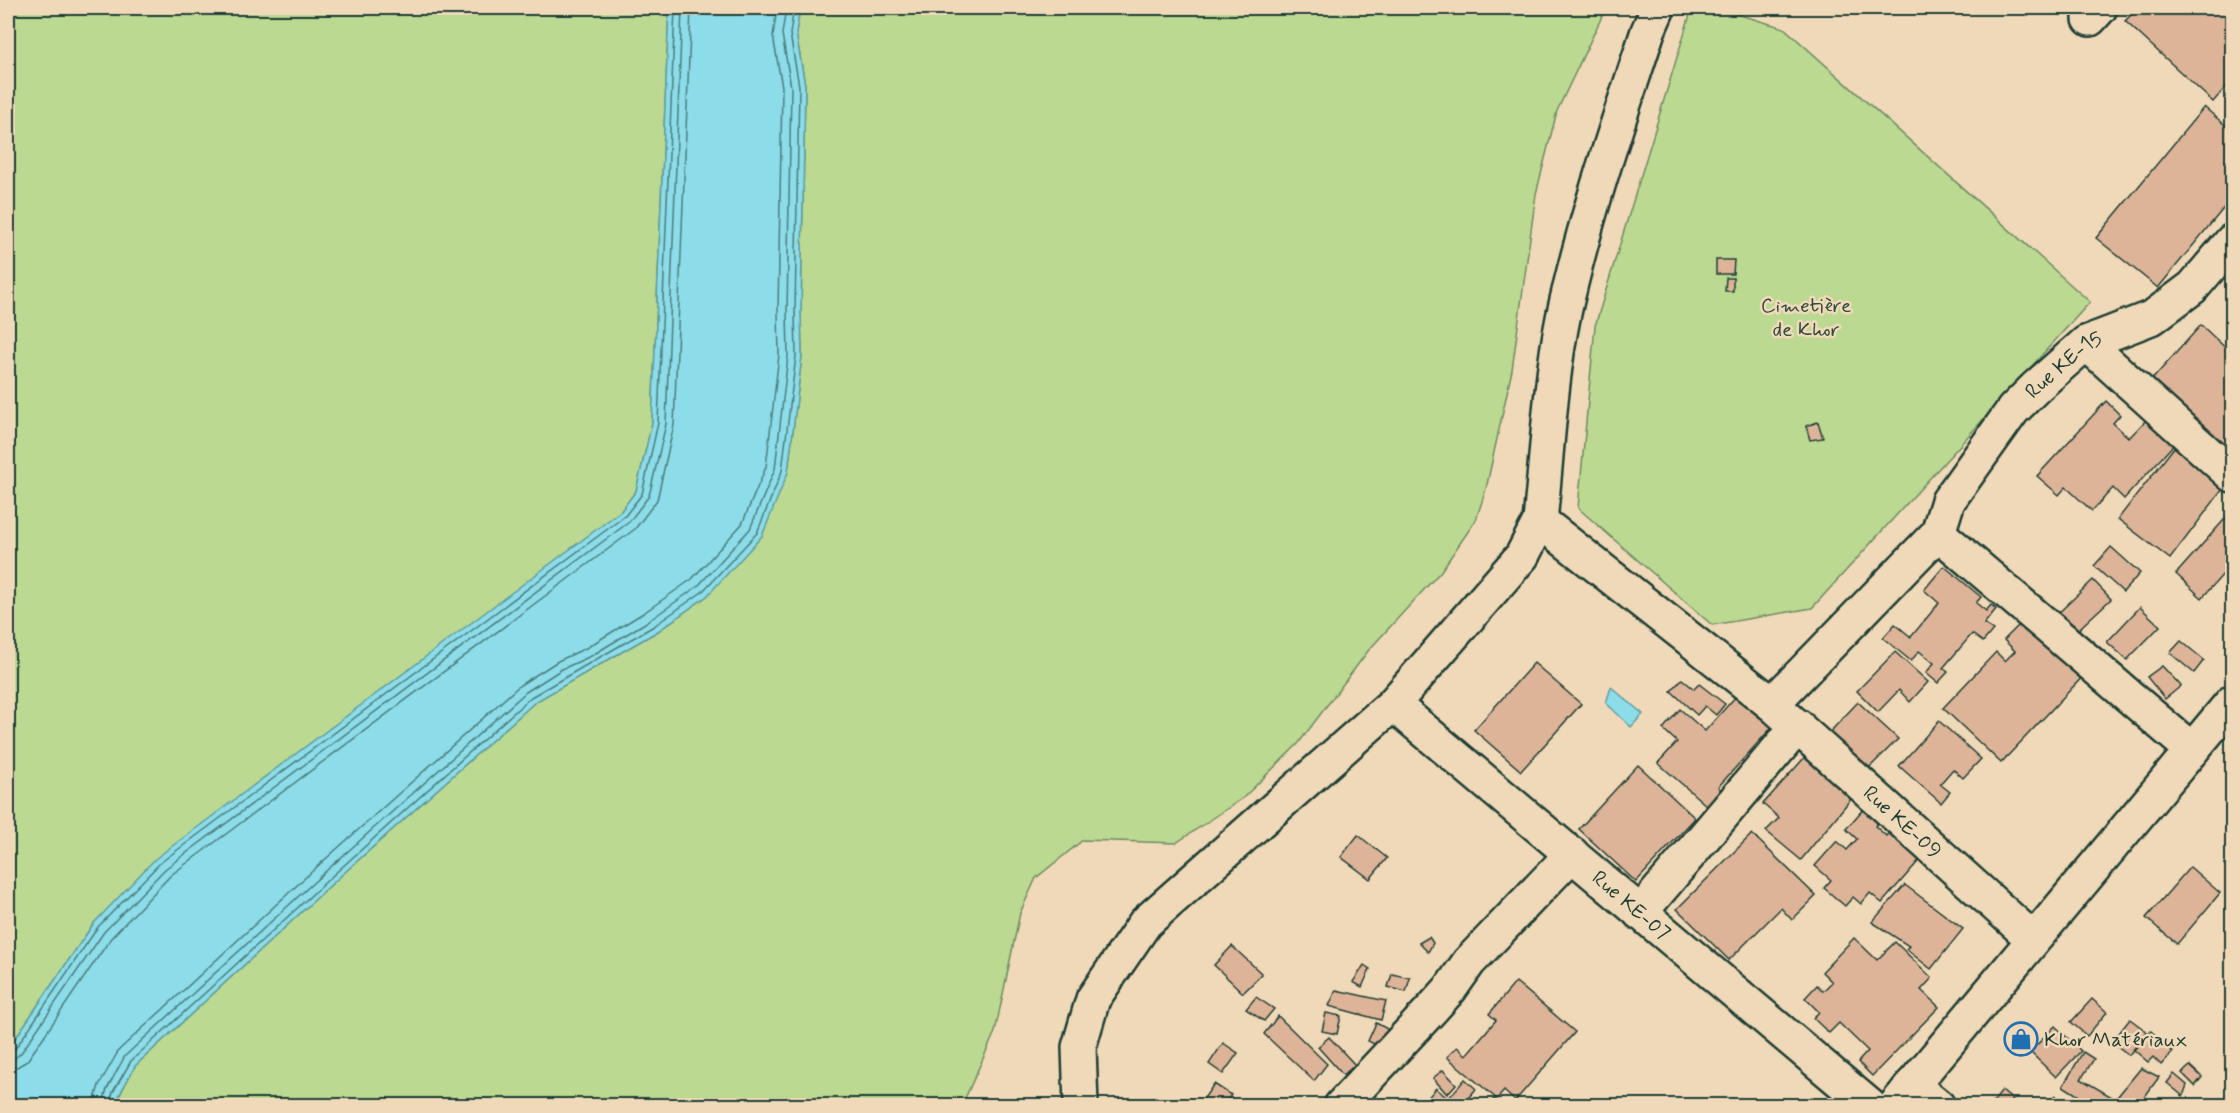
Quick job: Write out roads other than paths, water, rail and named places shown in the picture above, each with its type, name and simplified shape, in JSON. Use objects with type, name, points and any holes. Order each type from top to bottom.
[{"type":"main road","points":[[1081,1106],[1079,1047],[1093,999],[1145,923],[1393,704],[1522,556],[1540,521],[1563,319],[1598,182],[1648,31],[1658,8]]},
{"type":"main road","name":"Rue KE-15","points":[[1938,533],[1948,501],[2013,410],[2086,343],[2153,317],[2193,287],[2232,241]]},
{"type":"main road","points":[[2086,343],[2232,475]]},
{"type":"main road","name":"Rue KE-09","points":[[1540,521],[1773,704],[2033,939]]},
{"type":"main road","points":[[1773,704],[1938,533],[2192,750]]},
{"type":"main road","points":[[1938,1106],[1904,1095],[2232,702]]},
{"type":"main road","name":"Rue KE-07","points":[[1393,704],[1870,1106]]},
{"type":"main road","points":[[1640,913],[1798,726]]},
{"type":"main road","points":[[1341,1106],[1437,1003],[1469,962],[1572,854]]},
{"type":"water","points":[[669,8],[800,8],[796,33],[805,85],[802,356],[788,472],[762,536],[707,596],[658,631],[535,702],[335,881],[135,1066],[114,1105],[8,1105],[8,1049],[94,923],[155,859],[621,511],[636,491],[652,423]]},
{"type":"water","points":[[1611,687],[1643,714],[1631,727],[1606,703]]},
{"type":"place","name":"Khor Matériaux","points":[[2021,1039]]},
{"type":"park label","name":"Cimetière de Khor","points":[[1806,317]]}]
